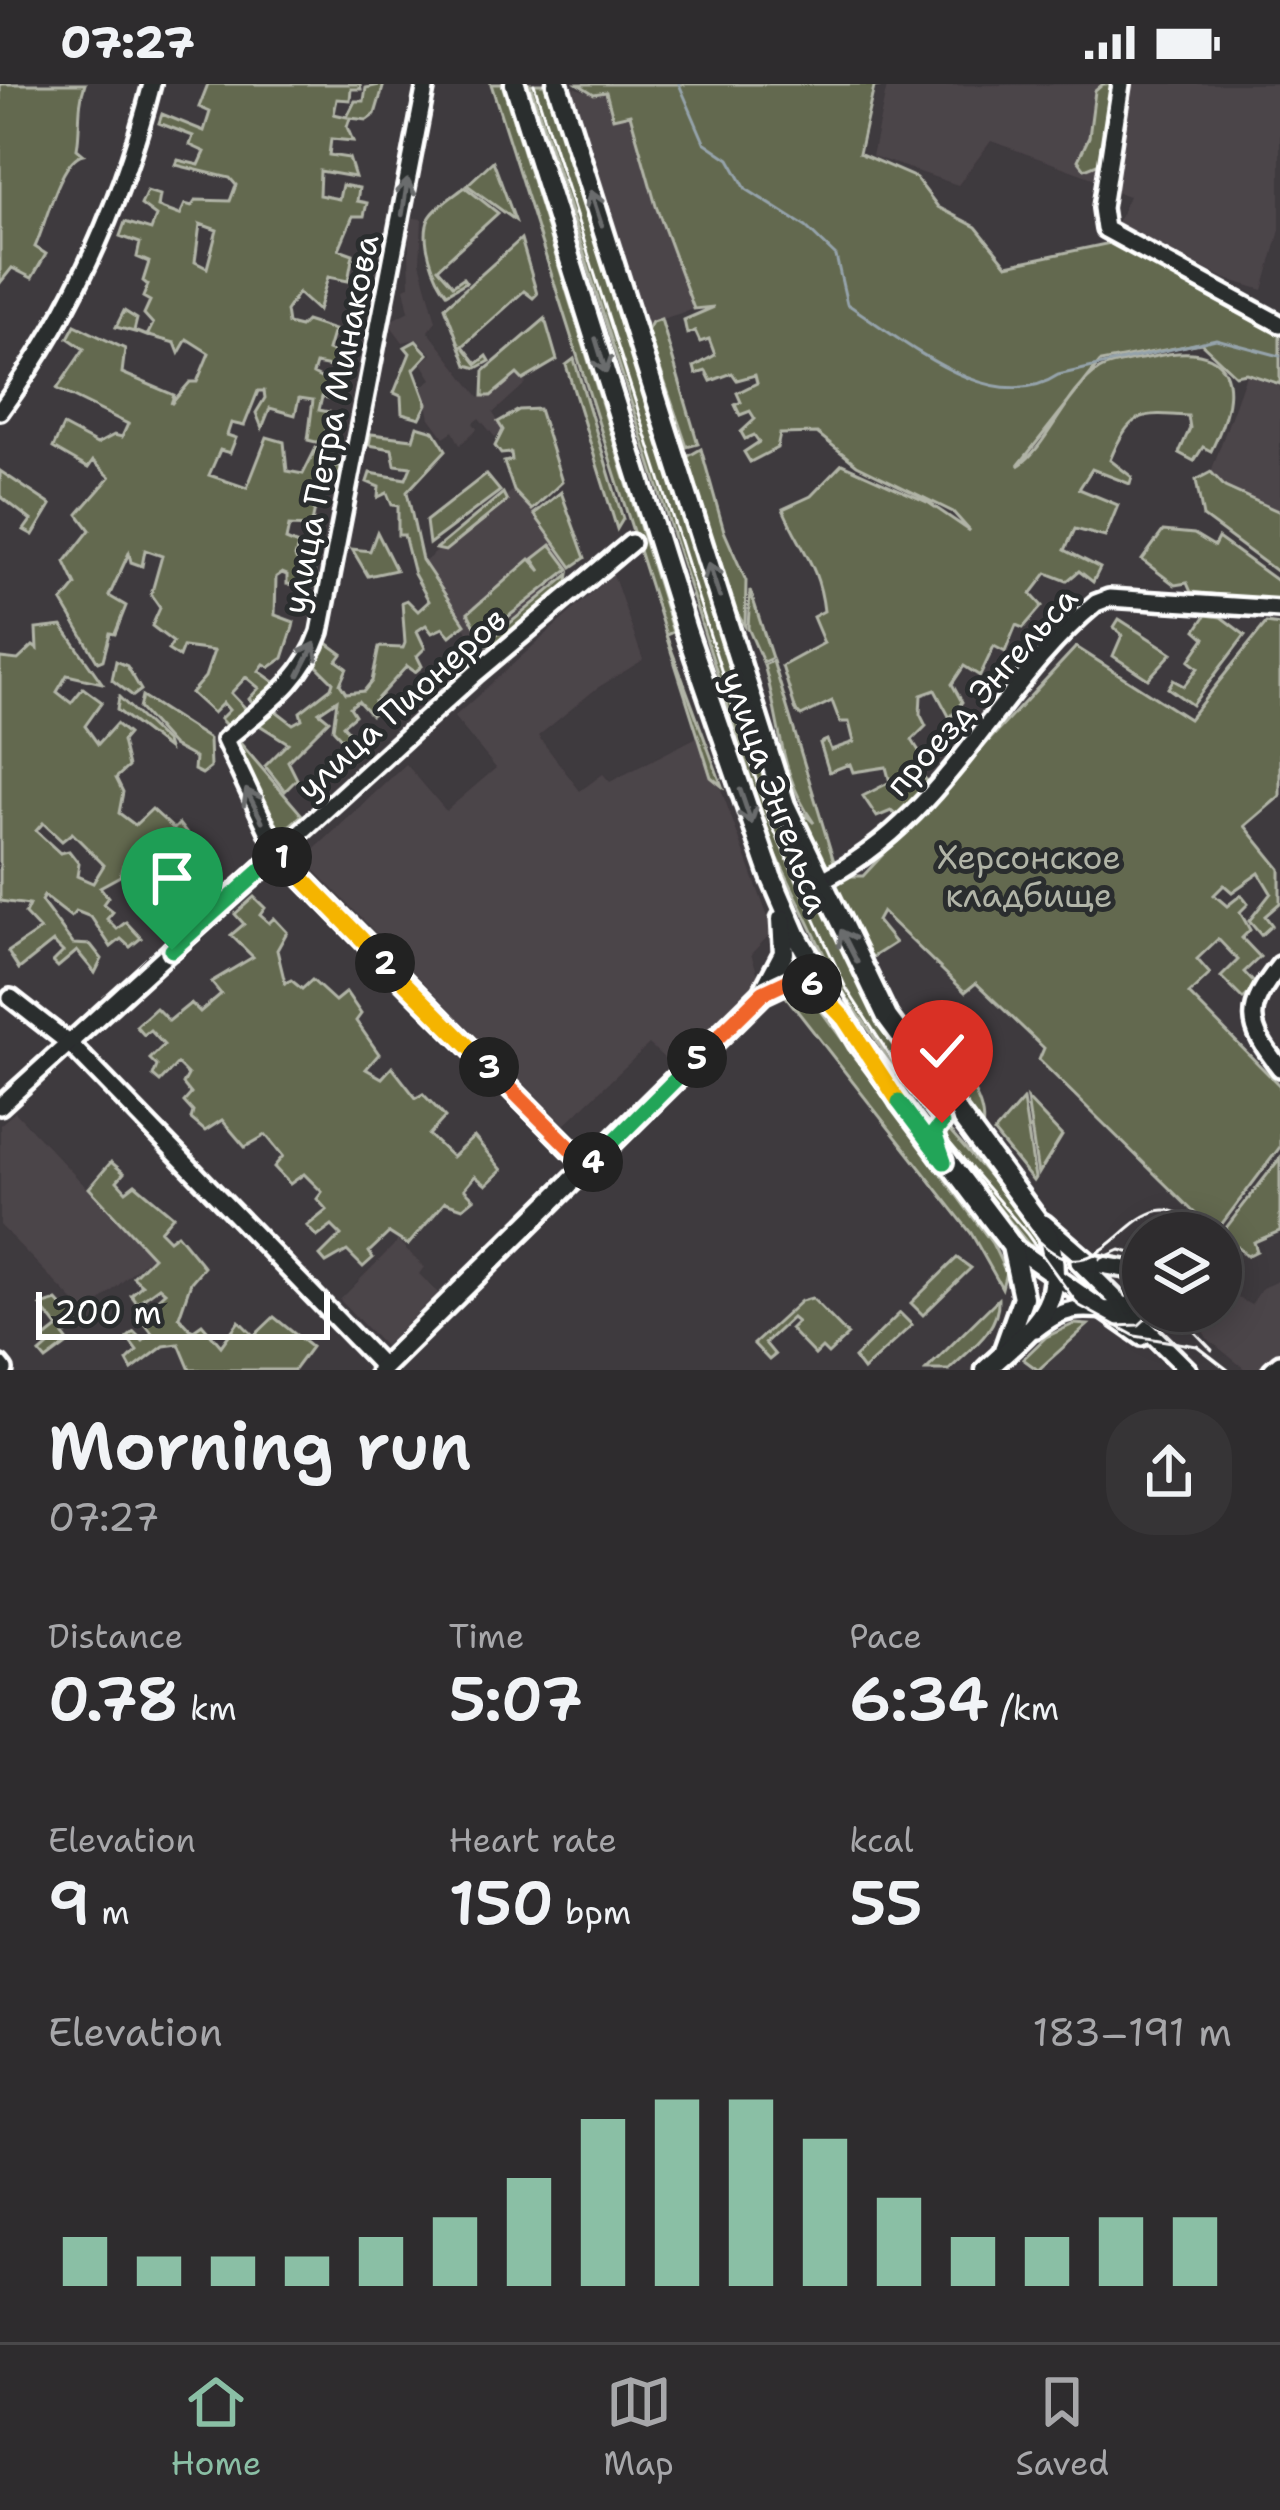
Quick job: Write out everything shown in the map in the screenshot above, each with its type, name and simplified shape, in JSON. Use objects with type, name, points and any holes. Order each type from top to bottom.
[{"type":"main road","name":"улица Энгельса","points":[[515,84],[686,630],[771,876],[797,936],[900,1104],[1012,1246],[1023,1297],[1017,1325],[992,1365]]},
{"type":"main road","name":"улица Энгельса","points":[[557,84],[785,805],[818,882],[887,1017],[976,1141],[1046,1225],[1054,1280]]},
{"type":"main road","points":[[763,993],[779,964],[785,938],[771,876]]},
{"type":"main road","points":[[382,1369],[763,993],[789,979],[806,979],[844,1018]]},
{"type":"main road","points":[[900,1104],[926,1121],[938,1116],[932,1081]]},
{"type":"main road","points":[[944,1162],[934,1133],[942,1123],[954,1124],[976,1141]]},
{"type":"main road","points":[[1034,1331],[1047,1310],[1054,1280]]},
{"type":"main road","name":"улица Энгельса","points":[[992,1365],[1034,1331]]},
{"type":"street","points":[[0,411],[50,340],[87,268],[152,84]]},
{"type":"street","name":"улица Петра Минакова","points":[[279,854],[225,740],[294,682],[309,664],[320,632],[426,84]]},
{"type":"street","points":[[1121,84],[1102,208],[1105,229],[1280,324]]},
{"type":"street","name":"улица Пионеров","points":[[0,1106],[491,660],[632,543]]},
{"type":"street","name":"проезд Энгельса","points":[[818,882],[875,849],[938,788],[1096,603],[1108,598],[1280,609]]},
{"type":"street","points":[[279,854],[588,1166]]},
{"type":"street","points":[[1280,965],[1261,989],[1251,1021],[1253,1033],[1280,1068]]},
{"type":"street","points":[[11,998],[70,1044],[382,1369]]},
{"type":"street","points":[[1046,1225],[1116,1310],[1187,1370]]},
{"type":"street","points":[[1034,1331],[1063,1313],[1116,1310],[1139,1296],[1136,1274],[1090,1263],[1046,1225]]},
{"type":"street","points":[[1012,1246],[1054,1280],[1116,1310]]},
{"type":"street","points":[[1272,1370],[1280,1364]]},
{"type":"shaded area","points":[[564,84],[594,94],[606,91],[630,114],[656,206],[694,309],[652,322],[640,334]]},
{"type":"shaded area","points":[[1115,84],[1101,181],[991,141],[958,185],[872,156],[887,86]]},
{"type":"shaded area","points":[[1131,84],[1280,84],[1280,230],[1263,290],[1226,279],[1116,225],[1129,196],[1113,191]]},
{"type":"shaded area","points":[[408,217],[422,219],[420,262],[436,321],[428,331],[480,398],[487,392],[492,395],[517,373],[526,383],[493,413],[503,430],[495,437],[479,418],[473,423],[477,429],[460,445],[453,431],[444,437],[430,418],[423,386],[432,379],[422,363],[432,354],[417,339],[403,342],[388,322],[409,311],[404,288],[410,286]]},
{"type":"shaded area","points":[[1246,375],[1280,386],[1280,512],[1225,487],[1211,472]]},
{"type":"shaded area","points":[[517,487],[575,566],[479,647],[419,566]]},
{"type":"shaded area","points":[[613,574],[643,660],[597,688],[538,736],[580,791],[603,774],[610,782],[701,735],[773,931],[751,954],[759,978],[703,1037],[688,1034],[665,1059],[649,1044],[563,1126],[304,859],[406,764],[446,811],[496,768],[454,717]]},
{"type":"shaded area","points":[[15,1112],[151,1256],[86,1314],[0,1225],[0,1125]]},
{"type":"shaded area","points":[[398,1241],[424,1267],[419,1274],[438,1293],[384,1346],[340,1300]]},
{"type":"shaded area","points":[[1280,1280],[1280,1370],[1246,1370],[1204,1332],[1242,1332],[1242,1300],[1251,1305],[1262,1288]]},
{"type":"green space","points":[[0,84],[85,84],[77,149],[83,154],[67,167],[54,194],[35,247],[46,254],[32,278],[12,268],[0,283]]},
{"type":"green space","points":[[208,84],[360,84],[361,89],[351,89],[350,100],[337,99],[334,114],[347,117],[355,101],[364,101],[366,88],[384,84],[375,114],[367,120],[350,118],[347,127],[353,141],[331,139],[329,155],[349,158],[355,177],[320,171],[319,195],[339,199],[342,185],[359,188],[357,201],[367,203],[364,216],[353,216],[339,249],[353,254],[348,281],[328,277],[318,311],[298,293],[286,311],[288,324],[300,327],[306,321],[334,330],[328,350],[338,354],[336,368],[316,364],[313,374],[342,389],[340,400],[322,397],[319,410],[329,412],[324,444],[308,440],[313,400],[299,398],[295,415],[270,408],[262,428],[256,413],[265,398],[264,391],[258,391],[244,426],[231,423],[227,435],[236,438],[230,453],[220,450],[209,475],[247,488],[267,437],[284,442],[287,471],[303,474],[316,448],[333,452],[331,466],[345,466],[341,484],[328,481],[314,497],[306,495],[303,505],[315,509],[311,527],[289,526],[286,540],[298,545],[295,557],[301,567],[313,567],[318,586],[287,584],[287,575],[282,573],[276,577],[275,615],[294,622],[283,658],[270,667],[264,664],[259,671],[277,684],[256,705],[249,699],[259,688],[246,677],[231,693],[247,710],[228,727],[220,719],[229,710],[223,703],[213,713],[191,693],[205,677],[214,651],[183,647],[179,657],[168,650],[173,642],[152,626],[160,608],[151,595],[162,556],[145,550],[142,566],[131,562],[129,553],[109,596],[126,606],[115,634],[110,633],[103,660],[98,662],[62,602],[76,585],[65,562],[90,530],[78,514],[110,477],[93,461],[88,468],[53,448],[63,426],[97,444],[114,435],[122,437],[128,424],[57,389],[84,349],[68,338],[75,325],[125,349],[122,373],[174,395],[171,404],[190,382],[197,382],[209,353],[187,339],[179,353],[175,343],[147,335],[153,324],[144,314],[150,301],[143,297],[149,262],[137,257],[140,243],[120,236],[125,222],[151,230],[156,216],[141,205],[147,191],[160,195],[158,207],[180,215],[185,204],[192,206],[196,200],[230,201],[236,185],[230,178],[176,165],[178,160],[199,165],[205,152],[190,145],[193,136],[159,123],[162,114],[204,131],[210,112],[199,107]],"holes":[[[200,224],[217,230],[207,268],[195,262]]]},
{"type":"green space","points":[[491,84],[502,84],[673,632],[666,635],[722,786],[711,777]]},
{"type":"green space","points":[[530,84],[550,84],[792,838],[857,977],[934,1102],[936,1112],[929,1117],[839,986],[772,846]]},
{"type":"green space","points":[[578,84],[889,84],[874,87],[859,153],[916,178],[938,207],[976,227],[1007,265],[1110,243],[1221,297],[1280,334],[1280,384],[1246,373],[1235,375],[1201,343],[1100,362],[1080,388],[1099,370],[1124,362],[1180,353],[1216,361],[1229,388],[1211,451],[1203,447],[1194,461],[1179,453],[1190,428],[1188,416],[1158,414],[1131,424],[1110,460],[1132,477],[1130,484],[1092,469],[1079,489],[1118,505],[1105,537],[1075,529],[1065,550],[1100,568],[1093,582],[1079,571],[1067,581],[1047,573],[1031,594],[1042,606],[1023,628],[1016,625],[1005,652],[994,646],[980,676],[964,666],[952,684],[962,702],[950,718],[935,690],[921,695],[920,714],[926,726],[912,740],[926,762],[918,771],[930,784],[898,817],[891,811],[877,817],[863,796],[890,782],[886,767],[853,772],[850,764],[829,772],[820,743],[827,740],[831,750],[854,742],[849,722],[840,722],[832,701],[801,716],[796,711],[782,666],[824,643],[813,617],[824,611],[814,569],[783,509],[811,496],[842,464],[929,503],[970,531],[953,512],[857,465],[817,433],[780,434],[777,448],[750,462],[744,452],[759,442],[754,435],[745,439],[741,432],[755,419],[750,411],[740,415],[735,405],[741,402],[737,393],[757,383],[755,375],[737,380],[732,373],[711,381],[706,371],[696,374],[694,367],[715,355],[709,339],[700,342],[695,331],[687,334],[684,320],[714,307],[694,309],[656,206],[630,114],[613,118],[606,92],[594,94]],"holes":[[[1071,399],[1038,446],[1018,466]]]},
{"type":"green space","points":[[1103,84],[1113,84],[1102,162],[1085,169],[1078,160],[1089,137],[1095,91]]},
{"type":"green space","points":[[493,161],[515,220],[467,185]]},
{"type":"green space","points":[[465,187],[498,213],[438,268],[453,285],[463,278],[466,282],[447,293],[430,258],[427,227],[436,210]]},
{"type":"green space","points":[[521,239],[537,294],[533,298],[524,291],[463,346],[477,364],[487,356],[490,361],[477,368],[467,365],[445,307]]},
{"type":"green space","points":[[124,311],[137,319],[134,331],[142,334],[116,327]]},
{"type":"green space","points":[[545,319],[557,360],[523,380],[517,374],[491,396],[483,396],[484,371]]},
{"type":"green space","points":[[661,319],[698,444],[687,447],[647,331]]},
{"type":"green space","points":[[416,341],[428,354],[414,369],[427,404],[420,418],[402,413],[401,396],[394,393],[410,353],[405,347]]},
{"type":"green space","points":[[574,359],[623,519],[617,529],[566,365]]},
{"type":"green space","points":[[539,409],[562,482],[532,510],[514,491],[504,462],[512,460],[511,453],[501,454],[495,446],[503,430],[498,422],[519,410]]},
{"type":"green space","points":[[417,426],[434,431],[446,450],[407,492],[422,560],[465,624],[450,636],[443,628],[432,633],[426,625],[417,631],[425,648],[417,656],[422,666],[415,672],[407,666],[374,702],[378,709],[371,715],[358,701],[350,707],[355,715],[343,725],[350,734],[344,741],[333,729],[337,700],[319,712],[329,720],[288,761],[297,779],[285,791],[265,766],[288,743],[253,721],[271,707],[293,724],[302,719],[300,712],[331,688],[333,682],[316,665],[324,641],[342,654],[337,661],[347,668],[340,684],[346,693],[364,691],[372,681],[379,647],[403,648],[402,602],[407,600],[418,611],[429,601],[414,574],[404,535],[398,535],[398,506],[392,505],[387,493],[378,497],[379,487],[367,482],[370,473],[406,479],[411,467],[395,465],[392,449],[369,445],[371,434],[413,439]]},
{"type":"green space","points":[[701,449],[724,531],[746,581],[745,626],[735,610],[687,457]]},
{"type":"green space","points":[[0,471],[51,505],[33,535],[24,530],[31,520],[0,496]]},
{"type":"green space","points":[[1211,472],[1225,487],[1280,512],[1280,574],[1203,517],[1196,480]]},
{"type":"green space","points":[[486,474],[500,491],[429,544],[426,521]]},
{"type":"green space","points":[[561,492],[585,558],[572,567],[534,514]]},
{"type":"green space","points":[[503,493],[507,501],[445,551],[436,549]]},
{"type":"green space","points":[[1163,531],[1194,534],[1214,546],[1218,538],[1280,583],[1280,601],[1191,592],[1187,583],[1175,585],[1142,560]]},
{"type":"green space","points":[[377,532],[396,570],[368,576],[352,549],[370,551]]},
{"type":"green space","points":[[551,545],[569,569],[481,638],[468,613],[530,559],[541,571],[533,559]]},
{"type":"green space","points":[[569,574],[567,587],[496,647],[485,644]]},
{"type":"green space","points":[[750,590],[772,658],[763,662],[748,628]]},
{"type":"green space","points":[[1206,615],[1221,617],[1245,635],[1192,705],[1168,688],[1173,680],[1184,686],[1198,668],[1189,661],[1205,638],[1196,630]]},
{"type":"green space","points":[[1119,619],[1172,653],[1148,679],[1113,656],[1122,635],[1114,627]]},
{"type":"green space","name":"Херсонское кладбище","points":[[1266,623],[1280,625],[1280,796],[1245,826],[1280,869],[1280,903],[1265,916],[1272,925],[1261,935],[1249,921],[1271,893],[1259,873],[1232,892],[1224,885],[1214,895],[1227,906],[1241,895],[1248,904],[1240,912],[1250,930],[1242,938],[1260,957],[1244,972],[1257,986],[1243,999],[1221,977],[1238,960],[1218,939],[1197,959],[1210,974],[1189,994],[1280,1086],[1280,1147],[1231,1212],[1194,1212],[1039,1060],[1044,1048],[976,983],[965,992],[882,912],[877,921],[895,943],[873,957],[857,943],[829,884],[838,876],[863,876],[1076,647],[1189,719]]},
{"type":"green space","points":[[62,626],[102,683],[67,675],[57,692],[71,703],[83,688],[102,702],[85,726],[98,744],[116,724],[128,734],[122,741],[128,767],[116,778],[123,792],[119,813],[135,825],[152,809],[174,829],[179,824],[197,847],[168,874],[151,870],[149,859],[123,865],[120,876],[100,887],[108,897],[103,904],[113,912],[107,919],[117,929],[126,922],[141,938],[130,947],[121,939],[111,947],[91,917],[76,911],[71,917],[44,896],[41,901],[73,944],[91,945],[102,959],[95,973],[77,951],[58,967],[53,962],[63,952],[53,942],[19,969],[8,952],[40,930],[25,914],[29,905],[0,901],[0,658],[18,660],[33,646],[37,649],[36,629]],"holes":[[[43,823],[62,841],[72,833],[104,865],[93,883],[77,876],[79,864],[69,851],[60,853],[36,831]]]},
{"type":"green space","points":[[116,661],[127,666],[141,690],[133,696],[112,680]]},
{"type":"green space","points":[[773,661],[835,865],[826,875],[798,808],[814,823],[794,786],[782,747],[764,665]]},
{"type":"green space","points":[[142,696],[209,739],[210,768],[202,774],[194,770],[195,758],[173,746],[139,708]]},
{"type":"green space","points":[[119,697],[166,742],[168,749],[117,710]]},
{"type":"green space","points":[[235,737],[302,815],[275,838],[233,748]]},
{"type":"green space","points":[[254,897],[265,908],[260,915],[269,923],[274,918],[287,932],[277,950],[285,983],[291,980],[302,989],[312,980],[335,1001],[346,992],[361,1014],[356,1021],[379,1054],[366,1069],[382,1078],[392,1067],[416,1098],[423,1094],[445,1117],[429,1135],[452,1157],[474,1137],[502,1170],[486,1185],[475,1176],[464,1189],[474,1199],[463,1208],[445,1202],[408,1245],[389,1233],[369,1252],[373,1258],[363,1267],[347,1251],[326,1263],[320,1256],[341,1235],[332,1226],[317,1237],[307,1226],[327,1210],[317,1199],[322,1192],[304,1174],[290,1184],[274,1167],[283,1156],[266,1135],[245,1147],[222,1120],[205,1131],[191,1119],[193,1112],[184,1102],[191,1094],[183,1084],[188,1075],[177,1064],[160,1082],[153,1076],[157,1066],[150,1059],[164,1045],[150,1030],[144,1035],[136,1026],[156,1008],[169,1021],[191,1003],[200,1012],[221,994],[211,982],[253,957],[231,935],[244,924],[235,914]]},
{"type":"green space","points":[[795,989],[811,997],[992,1243],[1006,1272],[1002,1288],[971,1233],[784,994]]},
{"type":"green space","points":[[930,1029],[973,1090],[982,1129],[923,1050]]},
{"type":"green space","points":[[1027,1099],[1062,1136],[1038,1175]]},
{"type":"green space","points":[[1023,1100],[1035,1178],[1033,1181],[994,1133]]},
{"type":"green space","points":[[945,1126],[1037,1230],[1038,1246],[1029,1245],[939,1135]]},
{"type":"green space","points":[[1280,1158],[1280,1231],[1254,1242],[1257,1251],[1247,1256],[1242,1251],[1242,1212],[1238,1212]]},
{"type":"green space","points":[[111,1162],[124,1173],[117,1181],[126,1191],[135,1184],[173,1216],[160,1231],[169,1240],[177,1234],[204,1267],[191,1282],[179,1317],[192,1331],[202,1324],[221,1346],[239,1321],[254,1336],[274,1317],[311,1347],[294,1370],[190,1370],[179,1344],[164,1346],[132,1370],[127,1361],[137,1351],[127,1338],[134,1332],[143,1341],[152,1333],[139,1316],[165,1292],[159,1287],[137,1303],[131,1295],[142,1285],[133,1277],[153,1257],[89,1188]]},
{"type":"green space","points":[[957,1258],[971,1268],[923,1315],[911,1303]]},
{"type":"green space","points":[[812,1298],[848,1335],[828,1354],[822,1348],[815,1355],[790,1329],[797,1322],[792,1318],[765,1343],[775,1355],[769,1360],[754,1344],[801,1301]]},
{"type":"green space","points":[[998,1299],[989,1330],[974,1347],[949,1370],[926,1370]]},
{"type":"green space","points":[[57,1301],[68,1313],[79,1309],[86,1316],[64,1336],[69,1343],[46,1360],[40,1353],[48,1346],[44,1339],[58,1328],[41,1306]]},
{"type":"green space","points":[[900,1313],[912,1325],[863,1370],[854,1358]]},
{"type":"green space","points":[[1074,1324],[1088,1325],[1038,1370],[1023,1359],[1046,1337]]},
{"type":"waterway","points":[[679,84],[704,142],[729,159],[746,189],[806,227],[836,256],[847,304],[948,369],[1005,387],[1032,386],[1058,375],[1216,339],[1280,356]]},
{"type":"tram line","points":[[534,84],[768,817],[846,988],[936,1127],[1027,1234],[1078,1305],[1135,1336],[1197,1346],[1228,1370]]},
{"type":"tram line","points":[[1155,1212],[1172,1212]]},
{"type":"tram line","points":[[1040,1242],[1064,1258],[1085,1258],[1122,1234]]},
{"type":"tram line","points":[[1100,1259],[1122,1251]]},
{"type":"tram line","points":[[1115,1326],[1122,1326]]},
{"type":"tram line","points":[[1195,1332],[1212,1350]]},
{"type":"route","points":[[172,950],[279,854],[588,1166],[763,993],[797,977],[806,979],[844,1018],[944,1162],[934,1133],[942,1123]]}]
